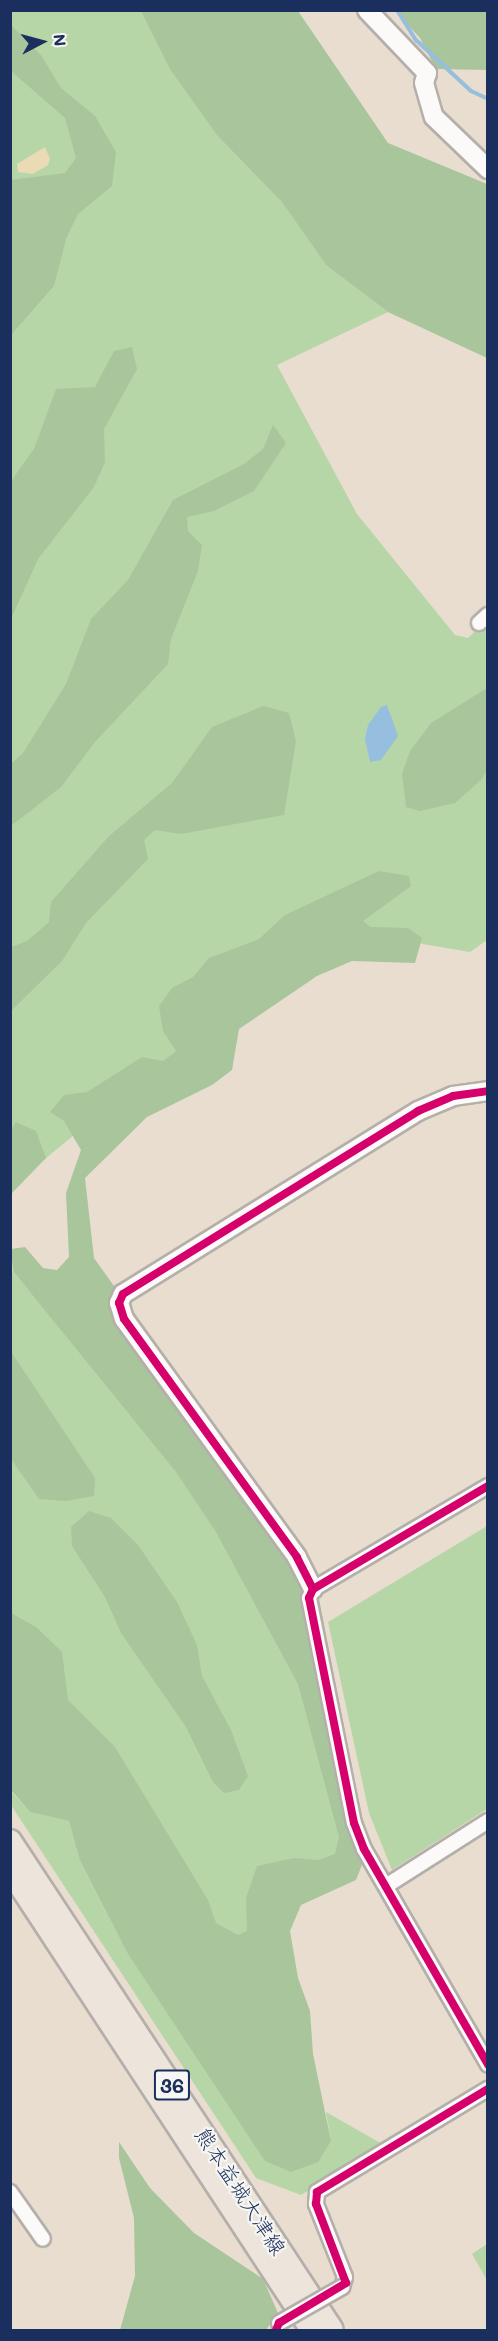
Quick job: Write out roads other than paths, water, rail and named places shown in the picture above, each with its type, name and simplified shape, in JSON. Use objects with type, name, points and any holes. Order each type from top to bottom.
[{"type":"main road","name":"熊本益城大津線","points":[[10,1841],[332,2331]]},
{"type":"main road","name":"熊本益城大津線","points":[[10,1870],[312,2331]]},
{"type":"street","points":[[367,10],[427,73],[424,83],[434,117],[488,169]]},
{"type":"street","points":[[313,1589],[297,1557],[124,1320],[119,1303],[123,1294],[418,1111],[453,1096],[488,1091]]},
{"type":"street","points":[[488,1486],[313,1589],[309,1598],[354,1823],[386,1886],[488,2065]]},
{"type":"street","points":[[386,1886],[488,1821]]},
{"type":"street","points":[[277,2327],[342,2287],[345,2277],[316,2204],[317,2192],[488,2089]]},
{"type":"street","points":[[10,2192],[43,2240]]},
{"type":"water","points":[[387,705],[398,736],[381,760],[370,762],[365,739],[368,725],[381,707]]},
{"type":"waterway","points":[[397,10],[416,40],[471,91],[488,99]]}]
